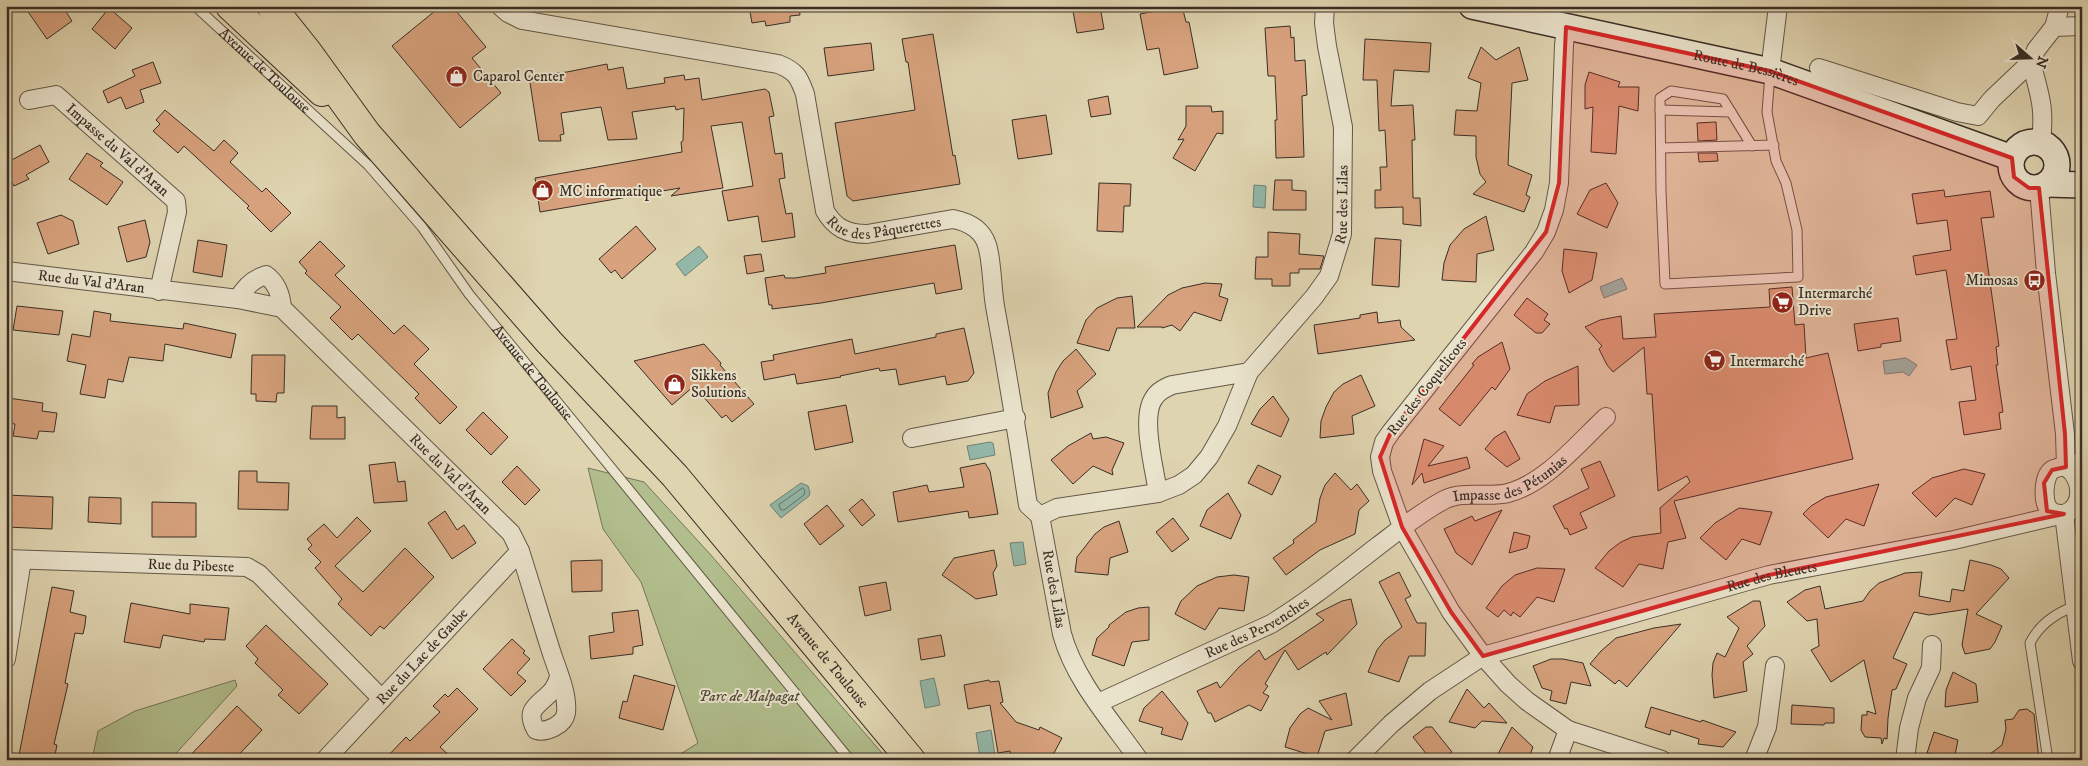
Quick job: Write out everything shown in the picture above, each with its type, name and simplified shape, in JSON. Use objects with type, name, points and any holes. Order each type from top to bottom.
[{"type":"main road","name":"Avenue de Toulouse","points":[[230,6],[367,134]]},
{"type":"main road","name":"Avenue de Toulouse","points":[[271,6],[307,51],[367,134],[549,342],[675,476],[911,760]]},
{"type":"main road","name":"Route de Bessières","points":[[1472,6],[1770,71],[2012,158]]},
{"type":"main road","points":[[2082,178],[2049,152],[2032,142],[2023,144],[2016,150],[2012,158],[2011,168],[2014,177],[2020,184],[2029,188],[2082,185]]},
{"type":"main road","points":[[2043,186],[2053,178],[2056,170],[2049,152]]},
{"type":"street","name":"Rue des Pâquerettes","points":[[500,6],[508,13],[522,20],[778,64],[790,69],[800,78],[805,94],[824,211],[832,224],[849,233],[867,234],[953,220],[966,222],[979,231],[987,246],[993,294],[1016,418],[1028,505],[1040,516]]},
{"type":"street","name":"Rue des Lilas","points":[[1139,760],[1098,703],[1067,652],[1040,516],[1057,508],[1158,493],[1179,485],[1194,475],[1209,457],[1227,426],[1249,372],[1314,297],[1328,276],[1336,258],[1342,234],[1343,127],[1327,46],[1324,23],[1325,6]]},
{"type":"street","points":[[1770,71],[1778,6]]},
{"type":"street","points":[[1819,68],[1957,112],[1978,116],[1992,99],[2031,62],[2036,50],[2054,27],[2060,6]]},
{"type":"street","name":"Rue des Coquelicots","points":[[1566,26],[1559,183],[1554,210],[1546,232],[1534,252],[1384,442],[1380,457],[1382,471],[1402,527],[1451,612],[1483,656],[1527,701],[1568,730],[1662,760]]},
{"type":"street","points":[[2054,27],[2082,26]]},
{"type":"street","points":[[2031,62],[2042,99],[2049,152]]},
{"type":"street","name":"Impasse du Val d'Aran","points":[[29,100],[56,95],[176,201],[177,212],[159,291]]},
{"type":"street","points":[[2043,186],[2046,273],[2066,434],[2074,465],[2074,472],[2077,478],[2079,500],[2076,508],[2064,514],[2052,512],[2047,508],[2044,483],[2047,475],[2052,470],[2074,465]]},
{"type":"street","name":"Rue du Val d'Aran","points":[[6,272],[238,300],[282,308],[511,534],[520,551],[559,676]]},
{"type":"street","name":"Rue du Val d'Aran","points":[[238,300],[242,292],[257,278],[266,275],[273,280],[281,298],[282,308]]},
{"type":"street","points":[[1158,493],[1148,422],[1148,410],[1153,398],[1161,390],[1172,385],[1249,372]]},
{"type":"street","name":"Impasse des Pétunias","points":[[1402,527],[1445,499],[1506,493],[1532,483],[1545,474],[1606,417]]},
{"type":"street","points":[[912,438],[1016,418]]},
{"type":"street","points":[[2064,514],[2082,661]]},
{"type":"street","name":"Rue des Bleuets","points":[[1483,656],[1769,575],[1954,540],[2064,514]]},
{"type":"street","name":"Rue des Pervenches","points":[[1098,703],[1271,624],[1297,608],[1402,527]]},
{"type":"street","name":"Rue du Lac de Gaube","points":[[325,760],[520,551]]},
{"type":"street","points":[[6,659],[14,559]]},
{"type":"street","name":"Rue du Pibeste","points":[[14,559],[247,568],[259,574],[382,699]]},
{"type":"street","points":[[1906,760],[1909,728],[1917,698],[1931,668],[1932,645]]},
{"type":"street","points":[[1355,760],[1391,724],[1430,691],[1483,656]]},
{"type":"street","points":[[1754,760],[1766,727],[1775,666]]},
{"type":"street","points":[[1557,760],[1568,730]]},
{"type":"lane","name":"Avenue de Toulouse","points":[[195,6],[368,165],[422,228],[469,294],[850,760]]},
{"type":"lane","points":[[1752,146],[1723,99],[1671,91],[1660,98],[1660,191],[1665,284],[1798,277],[1797,230],[1786,183],[1776,161],[1767,112],[1770,71]]},
{"type":"lane","points":[[1660,110],[1731,112]]},
{"type":"lane","points":[[1661,148],[1774,145]]},
{"type":"lane","points":[[2048,760],[2030,644],[2036,631],[2061,611],[2075,606]]},
{"type":"highlighted area","points":[[1566,27],[1770,71],[2012,158],[2014,177],[2029,188],[2039,188],[2065,434],[2066,467],[2052,470],[2044,483],[2047,511],[2064,514],[1769,575],[1483,656],[1451,612],[1402,527],[1380,457],[1391,432],[1546,232],[1559,183]]},
{"type":"green space","name":"Parc de Malpagat","points":[[588,468],[644,482],[710,554],[888,760],[671,760],[698,743],[641,582],[603,529]]},
{"type":"green space","points":[[235,680],[237,686],[170,760],[92,760],[98,731],[135,711]]},
{"type":"water","points":[[1254,185],[1266,186],[1265,208],[1253,207]]},
{"type":"water","points":[[699,246],[708,257],[685,276],[676,264]]},
{"type":"water","points":[[1622,278],[1627,289],[1604,298],[1600,287]]},
{"type":"water","points":[[1906,358],[1917,365],[1909,376],[1903,372],[1885,374],[1883,361]]},
{"type":"water","points":[[993,443],[995,455],[970,460],[967,446]]},
{"type":"water","points":[[801,483],[808,486],[809,496],[781,518],[770,505]]},
{"type":"water","points":[[1023,542],[1026,564],[1014,566],[1010,543]]},
{"type":"water","points":[[934,678],[940,705],[925,708],[920,681]]},
{"type":"water","points":[[991,730],[995,755],[992,760],[983,760],[980,757],[976,733]]},
{"type":"building","points":[[24,6],[62,6],[72,21],[47,39]]},
{"type":"building","name":"Caparol Center","points":[[441,6],[452,6],[486,47],[472,58],[501,93],[460,128],[392,46]]},
{"type":"building","points":[[749,6],[799,6],[800,15],[790,16],[790,22],[766,26],[765,21],[752,23]]},
{"type":"building","points":[[1072,6],[1100,6],[1104,29],[1077,33]]},
{"type":"building","points":[[1182,6],[1186,22],[1189,22],[1198,68],[1164,75],[1159,48],[1147,50],[1140,14]]},
{"type":"building","points":[[109,8],[132,28],[115,49],[92,29]]},
{"type":"building","points":[[1290,26],[1291,38],[1294,37],[1295,61],[1305,60],[1307,95],[1302,96],[1304,157],[1276,158],[1275,76],[1268,76],[1265,28]]},
{"type":"building","points":[[933,34],[953,156],[955,155],[960,184],[853,201],[847,196],[835,123],[915,110],[908,62],[906,62],[902,39]]},
{"type":"building","points":[[1365,39],[1431,43],[1429,72],[1394,70],[1391,106],[1413,105],[1415,140],[1412,140],[1413,198],[1420,198],[1421,226],[1403,224],[1403,207],[1375,208],[1375,190],[1381,190],[1380,167],[1387,167],[1385,130],[1379,131],[1377,80],[1363,80]]},
{"type":"building","points":[[871,43],[874,70],[828,76],[824,48]]},
{"type":"building","points":[[1481,47],[1496,60],[1519,47],[1528,80],[1512,83],[1508,165],[1532,175],[1526,195],[1530,197],[1524,212],[1473,194],[1486,182],[1480,174],[1476,157],[1476,136],[1454,135],[1456,110],[1477,111],[1481,83],[1468,78]]},
{"type":"building","points":[[153,62],[161,83],[140,90],[144,102],[126,109],[121,97],[108,103],[103,91],[135,76],[132,70]]},
{"type":"building","points":[[607,64],[608,70],[623,67],[627,89],[665,83],[664,78],[684,75],[685,80],[699,78],[702,100],[765,89],[769,92],[774,116],[769,117],[775,154],[782,153],[785,178],[779,179],[786,214],[792,213],[795,237],[762,242],[758,216],[728,221],[722,191],[753,186],[742,122],[711,126],[723,188],[671,196],[680,188],[540,212],[535,178],[682,152],[684,108],[676,110],[675,106],[632,112],[637,139],[608,140],[601,107],[561,113],[564,134],[560,135],[561,141],[539,141],[529,76],[567,72]]},
{"type":"building","points":[[1589,72],[1620,82],[1618,87],[1639,87],[1638,111],[1619,106],[1616,154],[1591,152],[1593,107],[1585,109],[1585,85]]},
{"type":"building","points":[[1108,96],[1111,114],[1091,117],[1088,100]]},
{"type":"building","points":[[1186,106],[1211,106],[1212,112],[1223,111],[1223,134],[1217,133],[1195,171],[1173,158],[1184,139],[1178,140],[1186,126]]},
{"type":"building","points":[[165,110],[214,151],[224,140],[238,153],[230,162],[262,192],[266,188],[291,213],[271,232],[247,208],[249,206],[184,146],[178,153],[153,131],[160,124],[156,120]]},
{"type":"building","points":[[1046,115],[1052,154],[1018,159],[1012,120]]},
{"type":"building","points":[[1716,122],[1717,140],[1698,141],[1697,123]]},
{"type":"building","points":[[40,145],[49,162],[26,175],[29,179],[14,186],[6,172],[6,163]]},
{"type":"building","points":[[87,153],[103,163],[100,166],[123,182],[107,205],[69,179]]},
{"type":"building","points":[[1698,153],[1717,153],[1718,161],[1699,162]]},
{"type":"building","points":[[1275,180],[1292,180],[1292,190],[1306,191],[1306,210],[1273,210]]},
{"type":"building","points":[[1099,183],[1131,184],[1130,206],[1124,206],[1123,232],[1097,231]]},
{"type":"building","points":[[1606,183],[1618,203],[1607,228],[1577,214],[1590,190]]},
{"type":"building","points":[[1944,190],[1945,197],[1990,191],[1994,217],[1981,218],[1999,346],[1996,347],[1998,365],[1996,365],[2003,412],[1999,413],[2001,429],[1964,435],[1959,402],[1976,400],[1971,366],[1951,370],[1946,340],[1957,339],[1946,270],[1916,275],[1913,256],[1951,250],[1947,220],[1917,224],[1912,194]]},
{"type":"building","points":[[61,215],[73,221],[79,244],[48,254],[37,223]]},
{"type":"building","points":[[1486,216],[1494,250],[1477,254],[1476,282],[1442,280],[1444,263],[1450,245],[1464,229]]},
{"type":"building","points":[[145,220],[150,242],[146,257],[127,262],[118,227]]},
{"type":"building","points":[[636,226],[656,249],[622,279],[615,270],[611,273],[599,259]]},
{"type":"building","points":[[1268,232],[1300,234],[1299,254],[1324,256],[1320,269],[1299,269],[1299,273],[1290,273],[1290,286],[1272,286],[1272,279],[1255,279],[1256,257],[1268,257]]},
{"type":"building","points":[[1375,238],[1401,240],[1399,287],[1372,285]]},
{"type":"building","points":[[198,240],[227,245],[222,277],[193,272]]},
{"type":"building","points":[[320,241],[345,266],[335,275],[394,334],[404,325],[429,349],[414,364],[457,407],[440,424],[415,398],[419,394],[358,334],[352,340],[330,318],[341,307],[305,273],[307,271],[299,262]]},
{"type":"building","points":[[955,245],[962,289],[936,294],[934,283],[821,303],[772,309],[772,305],[769,305],[765,278],[784,275],[785,278],[795,278],[826,273],[825,267]]},
{"type":"building","points":[[1564,249],[1597,253],[1592,280],[1569,293],[1562,271]]},
{"type":"building","points":[[761,254],[764,271],[747,274],[744,256]]},
{"type":"building","points":[[1205,283],[1222,284],[1219,296],[1228,299],[1221,321],[1194,312],[1180,331],[1172,325],[1162,328],[1137,327],[1168,295],[1182,288]]},
{"type":"building","points":[[1792,287],[1795,325],[1804,324],[1806,358],[1828,353],[1853,459],[1674,501],[1686,538],[1668,542],[1663,569],[1639,564],[1623,587],[1595,568],[1609,551],[1621,542],[1632,537],[1661,533],[1660,508],[1690,482],[1687,476],[1658,491],[1652,394],[1647,394],[1644,347],[1613,372],[1599,349],[1602,346],[1585,327],[1600,320],[1621,316],[1623,339],[1656,337],[1654,314],[1770,307],[1769,289]]},
{"type":"building","points":[[1132,296],[1135,328],[1117,328],[1109,351],[1077,343],[1086,320],[1097,308],[1117,298]]},
{"type":"building","points":[[1527,298],[1548,314],[1544,320],[1550,324],[1542,333],[1536,333],[1514,315]]},
{"type":"building","points":[[17,306],[63,311],[59,335],[13,330]]},
{"type":"building","points":[[94,311],[111,314],[110,321],[183,329],[184,323],[236,334],[231,358],[165,344],[163,361],[129,357],[123,382],[108,379],[105,398],[80,394],[86,365],[67,361],[72,334],[90,337]]},
{"type":"building","points":[[1377,312],[1378,323],[1400,320],[1401,327],[1415,340],[1318,354],[1314,325],[1360,318],[1360,315]]},
{"type":"building","points":[[1898,318],[1901,341],[1881,344],[1881,347],[1858,351],[1854,324]]},
{"type":"building","points":[[964,328],[974,373],[968,381],[947,385],[945,376],[899,385],[896,369],[880,371],[879,368],[841,377],[797,384],[795,374],[764,380],[761,362],[774,360],[773,355],[852,339],[855,354],[936,337],[936,334]]},
{"type":"building","points":[[1502,342],[1510,369],[1495,390],[1492,387],[1460,426],[1439,409],[1474,365],[1472,364],[1478,357]]},
{"type":"building","name":"Sikkens Solutions","points":[[704,344],[754,404],[732,422],[726,415],[722,418],[694,386],[672,405],[634,361]]},
{"type":"building","points":[[1076,349],[1096,374],[1077,391],[1083,407],[1051,418],[1048,393],[1056,372],[1063,361]]},
{"type":"building","points":[[252,355],[285,355],[284,393],[277,393],[276,402],[256,401],[256,394],[251,394]]},
{"type":"building","points":[[1578,366],[1579,405],[1555,406],[1550,423],[1517,415],[1527,394],[1545,381]]},
{"type":"building","points":[[1361,375],[1375,406],[1352,416],[1354,434],[1320,438],[1321,421],[1334,392],[1343,384]]},
{"type":"building","points":[[1273,396],[1289,419],[1281,437],[1251,424],[1260,409]]},
{"type":"building","points":[[8,398],[43,403],[42,411],[57,413],[54,432],[39,431],[37,439],[13,436],[15,424],[6,423]]},
{"type":"building","points":[[846,405],[853,442],[815,450],[808,412]]},
{"type":"building","points":[[312,406],[337,406],[337,418],[345,417],[345,439],[310,439]]},
{"type":"building","points":[[483,412],[508,437],[491,455],[466,430]]},
{"type":"building","points":[[1505,431],[1520,459],[1507,467],[1485,449],[1494,438]]},
{"type":"building","points":[[1091,433],[1093,439],[1106,437],[1124,443],[1112,470],[1113,475],[1093,466],[1073,484],[1051,460],[1068,446]]},
{"type":"building","points":[[1424,439],[1444,446],[1428,466],[1467,457],[1470,468],[1424,483],[1422,473],[1412,485]]},
{"type":"building","points":[[1600,461],[1615,496],[1580,513],[1587,528],[1570,535],[1553,506],[1589,488],[1581,469]]},
{"type":"building","points":[[395,462],[398,482],[405,481],[407,501],[374,503],[369,465]]},
{"type":"building","points":[[985,463],[990,471],[998,514],[969,518],[968,511],[898,522],[893,492],[927,485],[929,492],[964,487],[960,468]]},
{"type":"building","points":[[1258,465],[1281,476],[1272,495],[1248,483]]},
{"type":"building","points":[[517,466],[540,490],[525,505],[502,482]]},
{"type":"building","points":[[1964,469],[1985,474],[1972,505],[1955,498],[1936,517],[1912,493],[1932,478]]},
{"type":"building","points":[[239,471],[257,471],[257,482],[289,483],[288,510],[238,509]]},
{"type":"building","points":[[1335,473],[1351,490],[1357,484],[1369,501],[1359,510],[1355,534],[1320,550],[1286,575],[1273,558],[1294,543],[1293,540],[1316,522],[1320,498],[1325,485]]},
{"type":"building","points":[[1879,484],[1864,526],[1846,519],[1828,538],[1803,514],[1811,506],[1826,497]]},
{"type":"building","points":[[1228,493],[1241,515],[1231,539],[1200,526],[1207,510]]},
{"type":"building","points":[[6,495],[53,497],[52,529],[6,527]]},
{"type":"building","points":[[89,497],[121,498],[121,524],[88,522]]},
{"type":"building","points":[[862,499],[875,515],[862,526],[849,510]]},
{"type":"building","points":[[152,502],[196,503],[196,537],[152,537]]},
{"type":"building","points":[[827,505],[844,526],[820,545],[804,524]]},
{"type":"building","points":[[1739,508],[1772,512],[1760,545],[1742,539],[1726,560],[1700,538],[1715,523]]},
{"type":"building","points":[[1502,510],[1472,565],[1456,553],[1444,529],[1472,516],[1475,521]]},
{"type":"building","points":[[445,511],[457,530],[464,525],[476,543],[452,559],[428,523]]},
{"type":"building","points":[[357,517],[371,531],[335,566],[363,592],[405,548],[434,577],[384,629],[380,626],[371,636],[338,604],[342,599],[315,568],[321,562],[308,549],[312,545],[307,539],[324,524],[337,538]]},
{"type":"building","points":[[1173,518],[1189,539],[1172,552],[1156,532]]},
{"type":"building","points":[[1119,521],[1128,552],[1110,558],[1108,575],[1075,572],[1077,557],[1095,534],[1104,527]]},
{"type":"building","points":[[1514,532],[1530,536],[1527,548],[1509,553]]},
{"type":"building","points":[[994,550],[997,566],[993,573],[997,595],[976,599],[942,575],[954,558]]},
{"type":"building","points":[[602,560],[602,591],[572,592],[571,561]]},
{"type":"building","points":[[1970,560],[2001,569],[2009,578],[1976,614],[2002,626],[1995,642],[1990,649],[1965,654],[1962,645],[1968,609],[1929,615],[1914,612],[1893,658],[1907,664],[1896,689],[1892,690],[1887,739],[1884,738],[1882,744],[1881,738],[1865,737],[1861,730],[1862,715],[1867,715],[1867,711],[1876,714],[1864,660],[1831,682],[1811,650],[1819,646],[1817,619],[1807,621],[1787,602],[1805,590],[1820,586],[1825,609],[1863,601],[1879,583],[1905,573],[1922,572],[1919,596],[1950,602],[1952,589],[1964,591]]},
{"type":"building","points":[[1537,568],[1565,569],[1554,602],[1537,597],[1520,617],[1513,612],[1511,616],[1504,610],[1498,617],[1486,608],[1502,586],[1515,575]]},
{"type":"building","points":[[1399,572],[1411,596],[1405,599],[1417,623],[1426,623],[1425,656],[1409,656],[1399,682],[1368,672],[1377,650],[1385,640],[1402,627],[1379,582]]},
{"type":"building","points":[[1234,575],[1249,577],[1244,611],[1219,608],[1205,630],[1175,614],[1181,601],[1197,586],[1217,577]]},
{"type":"building","points":[[886,582],[891,610],[865,616],[859,587]]},
{"type":"building","points":[[52,587],[74,591],[70,612],[86,616],[85,625],[83,634],[75,633],[65,683],[68,684],[54,744],[57,745],[54,760],[18,760]]},
{"type":"building","points":[[1351,599],[1357,624],[1327,655],[1326,652],[1298,670],[1285,650],[1265,684],[1268,686],[1263,693],[1269,696],[1261,711],[1249,705],[1215,722],[1211,713],[1208,713],[1197,691],[1217,682],[1220,688],[1239,667],[1259,650],[1265,660],[1324,620],[1316,614],[1342,601]]},
{"type":"building","points":[[1753,601],[1760,601],[1765,626],[1747,646],[1753,654],[1743,662],[1747,691],[1714,698],[1713,663],[1717,653],[1725,657],[1739,628],[1727,617]]},
{"type":"building","points":[[131,603],[190,614],[190,604],[229,608],[225,640],[205,639],[204,642],[163,635],[160,648],[124,642]]},
{"type":"building","points":[[1149,607],[1149,640],[1132,642],[1124,666],[1092,655],[1097,638],[1109,625],[1126,612]]},
{"type":"building","points":[[638,610],[643,645],[633,647],[633,654],[591,659],[589,636],[614,632],[612,613]]},
{"type":"building","points":[[1681,624],[1627,687],[1619,680],[1615,684],[1590,664],[1616,638],[1654,628]]},
{"type":"building","points":[[266,625],[328,684],[299,714],[278,695],[283,690],[255,663],[258,659],[246,646]]},
{"type":"building","points":[[941,635],[945,656],[921,660],[918,639]]},
{"type":"building","points":[[512,639],[525,651],[523,653],[530,659],[517,673],[526,681],[511,696],[483,669]]},
{"type":"building","points":[[1551,659],[1583,663],[1591,686],[1571,682],[1566,704],[1550,700],[1552,691],[1542,688],[1533,666]]},
{"type":"building","points":[[1953,672],[1976,684],[1978,702],[1945,707],[1946,690]]},
{"type":"building","points":[[634,675],[675,686],[663,730],[619,718],[623,701],[627,702]]},
{"type":"building","points":[[989,680],[990,682],[999,681],[1003,702],[1000,703],[1016,722],[1039,730],[1040,727],[1062,738],[1054,753],[1038,758],[1037,755],[1012,759],[1010,751],[998,753],[990,705],[968,709],[964,685]]},
{"type":"building","points":[[457,688],[478,709],[440,747],[454,760],[384,760],[406,737],[410,741],[440,712],[433,706],[445,694],[448,697]]},
{"type":"building","points":[[1467,689],[1484,708],[1489,703],[1507,723],[1482,721],[1475,728],[1449,722]]},
{"type":"building","points":[[1162,691],[1188,723],[1182,740],[1161,734],[1163,728],[1139,721],[1144,708]]},
{"type":"building","points":[[1346,693],[1352,725],[1325,731],[1317,757],[1285,747],[1290,728],[1300,714],[1308,708],[1332,720],[1319,701]]},
{"type":"building","points":[[1792,705],[1834,708],[1834,723],[1825,723],[1824,725],[1791,724]]},
{"type":"building","points":[[237,706],[262,730],[234,760],[186,760]]},
{"type":"building","points":[[1651,707],[1701,722],[1702,720],[1736,732],[1723,747],[1698,744],[1699,739],[1671,730],[1670,735],[1645,727]]},
{"type":"building","points":[[2027,709],[2034,714],[2039,760],[1982,760],[2002,745],[2006,729],[2005,720],[2013,719],[2019,710]]},
{"type":"building","points":[[1426,727],[1432,727],[1452,752],[1443,760],[1431,760],[1413,737]]},
{"type":"building","points":[[1512,727],[1533,747],[1528,760],[1495,760]]},
{"type":"building","points":[[1934,732],[1958,740],[1954,760],[1927,753]]},
{"type":"place","name":"Caparol Center","points":[[457,76]]},
{"type":"place","name":"MC informatique","points":[[543,191]]},
{"type":"place","name":"Mimosas","points":[[2034,280]]},
{"type":"place","name":"Intermarché Drive","points":[[1782,302]]},
{"type":"place","name":"Intermarché","points":[[1714,361]]},
{"type":"place","name":"Sikkens Solutions","points":[[675,384]]}]
